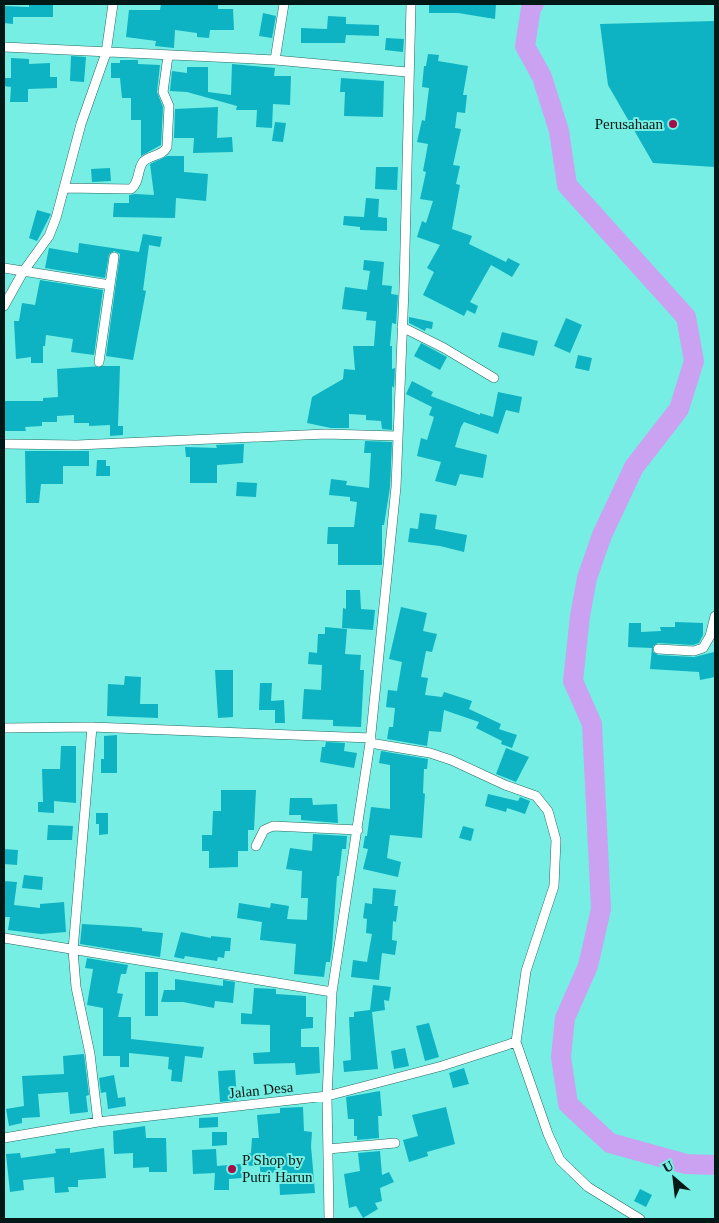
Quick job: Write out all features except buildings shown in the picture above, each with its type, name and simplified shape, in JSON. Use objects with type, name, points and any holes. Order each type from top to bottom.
[{"type":"street","points":[[4,306],[23,272],[49,236],[65,188],[81,124],[106,53],[113,4]]},
{"type":"street","points":[[275,60],[284,4]]},
{"type":"street","points":[[328,1219],[327,1096],[332,992],[370,741],[396,487],[402,328],[407,72],[411,4]]},
{"type":"street","points":[[4,47],[275,60],[407,72]]},
{"type":"street","points":[[65,188],[131,189],[137,183],[142,164],[146,159],[165,152],[167,147],[169,106],[163,92],[168,56]]},
{"type":"street","points":[[99,362],[114,257]]},
{"type":"street","points":[[4,268],[110,285]]},
{"type":"street","points":[[402,328],[444,348],[494,378]]},
{"type":"street","points":[[4,444],[86,444],[326,434],[397,436]]},
{"type":"street","points":[[658,649],[694,650],[703,648],[710,636],[715,616]]},
{"type":"street","points":[[92,727],[72,950],[76,987],[90,1054],[98,1122]]},
{"type":"street","points":[[4,728],[92,727],[370,741],[430,753],[451,760],[504,785],[536,796],[548,811],[556,840],[554,886],[526,971],[516,1042],[553,1146],[560,1160],[588,1187],[640,1219]]},
{"type":"street","points":[[256,846],[264,830],[273,826],[358,830]]},
{"type":"street","points":[[4,938],[332,992]]},
{"type":"street","name":"Jalan Desa","points":[[4,1138],[98,1122],[327,1096],[442,1066],[516,1042]]},
{"type":"street","points":[[328,1149],[395,1143]]},
{"type":"waterway","points":[[534,4],[531,8],[525,46],[542,77],[559,131],[567,185],[686,317],[694,361],[679,409],[634,467],[602,535],[587,578],[580,616],[573,681],[592,724],[601,909],[588,966],[565,1018],[561,1057],[568,1104],[610,1143],[686,1164],[715,1165]]},
{"type":"place","name":"Perusahaan","points":[[673,124]]},
{"type":"place","name":"P Shop by Putri Harun","points":[[232,1169]]}]
